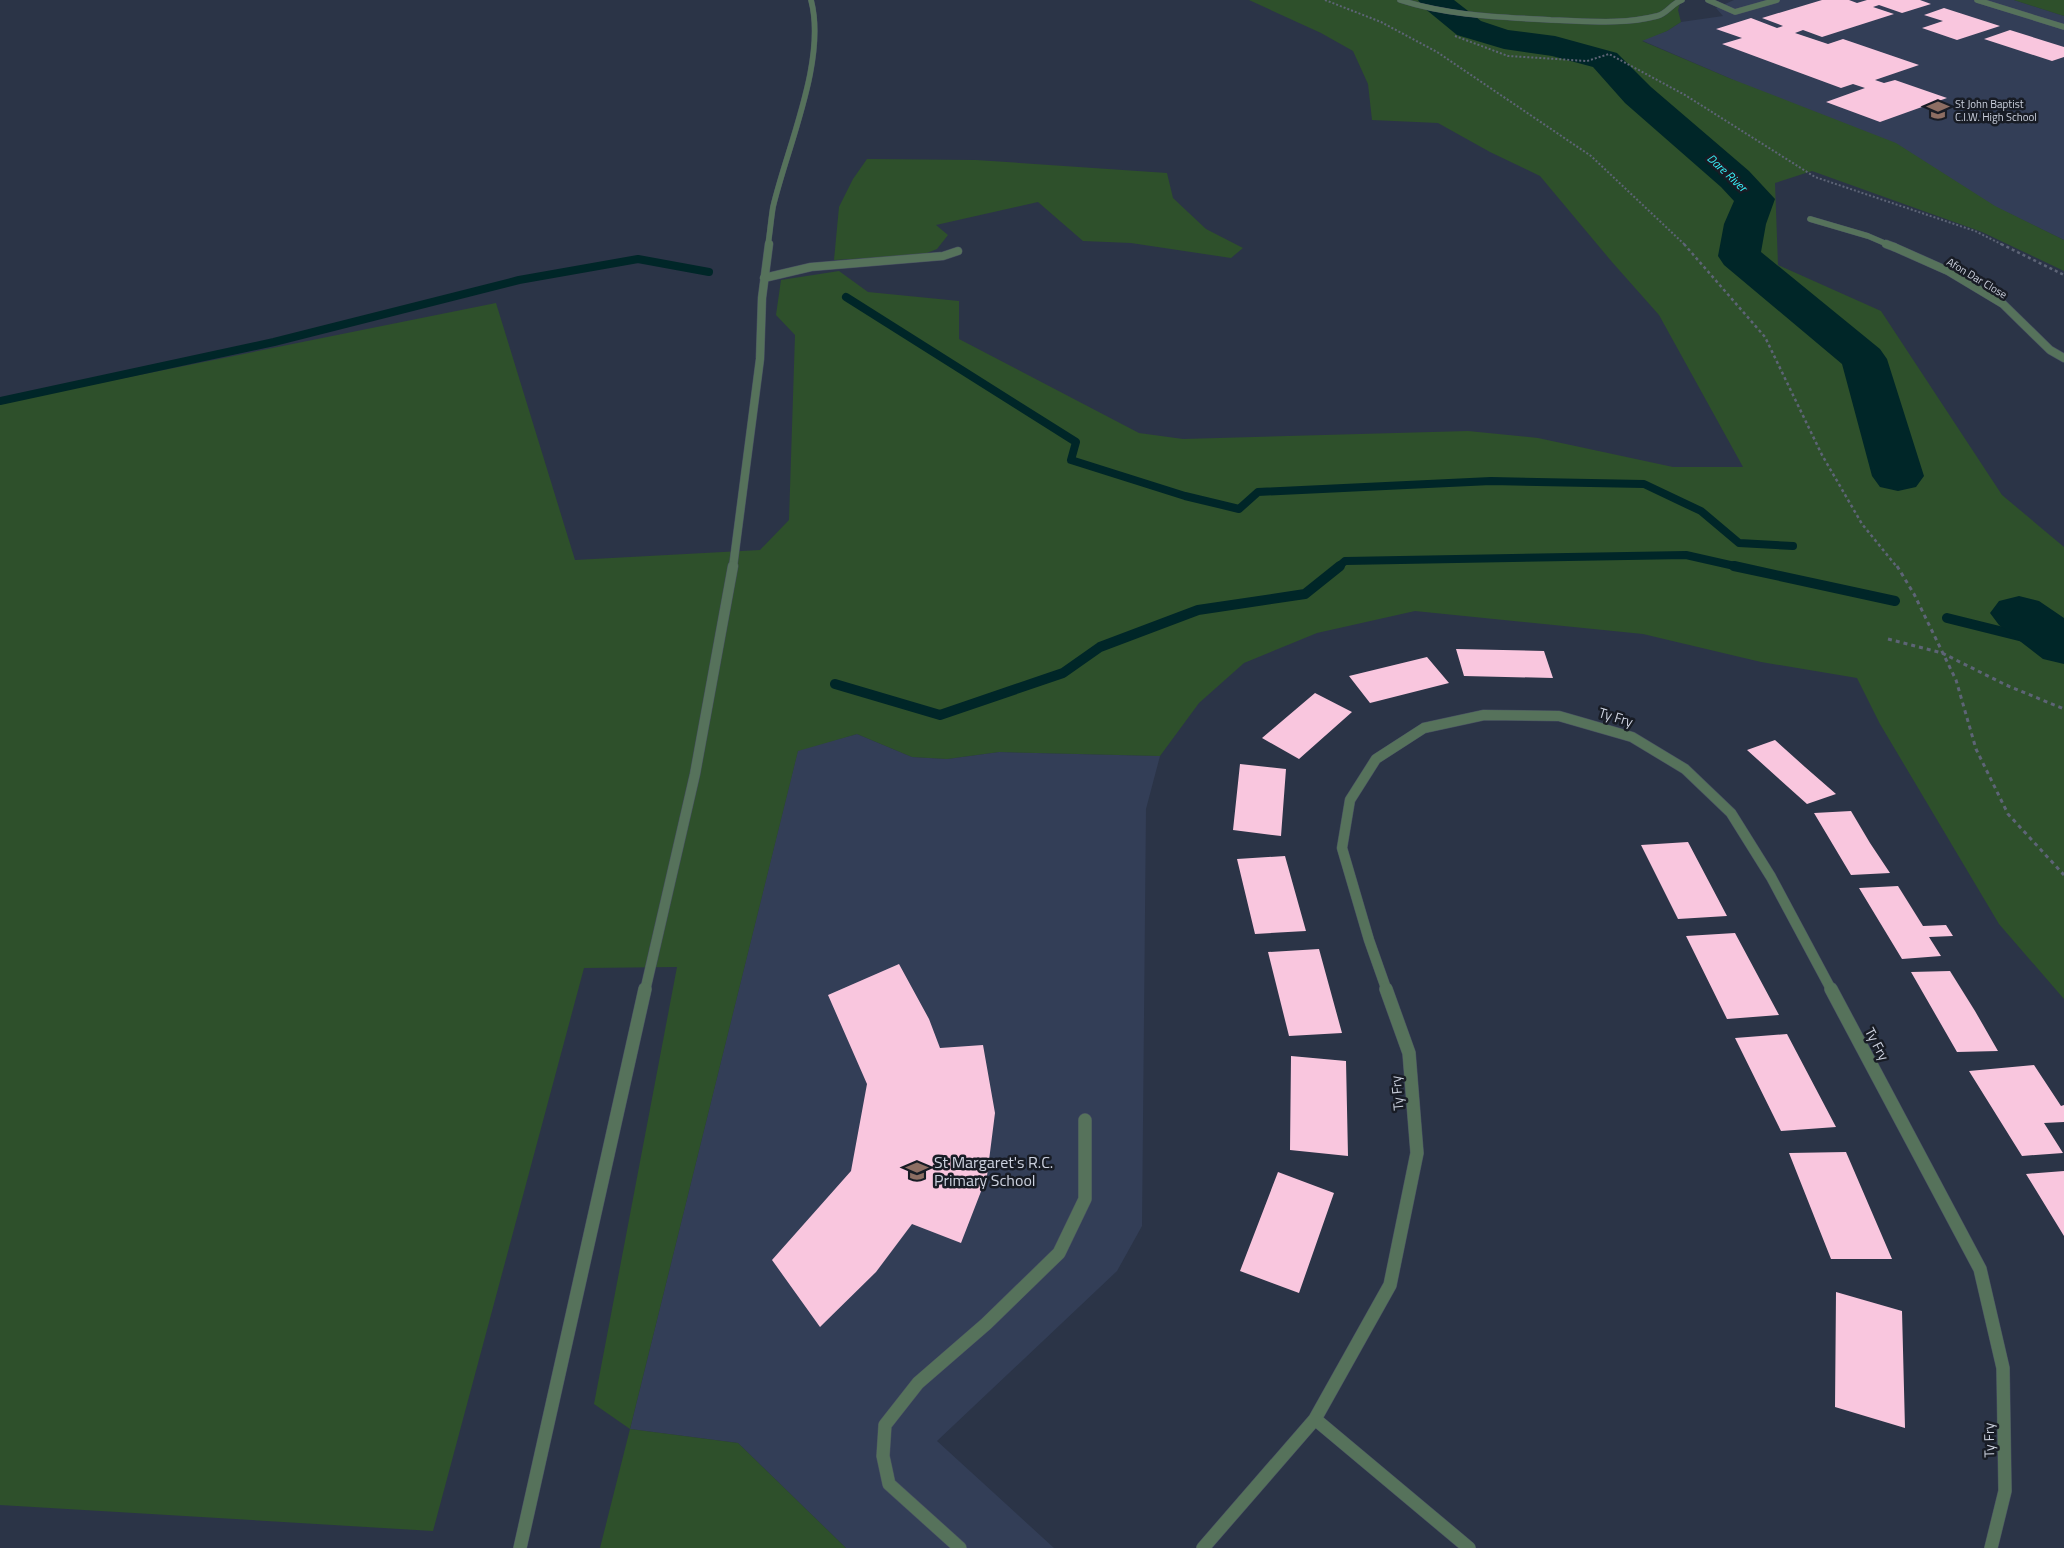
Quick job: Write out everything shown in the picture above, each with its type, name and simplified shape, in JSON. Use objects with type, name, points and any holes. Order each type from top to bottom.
[{"type":"street","points":[[520,1548],[695,774],[732,575],[760,359],[764,278],[773,208],[813,65],[814,11],[811,0]]},
{"type":"street","points":[[1400,0],[1422,6],[1479,16],[1617,23],[1660,16],[1675,2],[1682,0]]},
{"type":"street","points":[[1708,0],[1736,12],[1777,0]]},
{"type":"street","points":[[1977,0],[2064,27]]},
{"type":"street","name":"Afon Dar Close","points":[[1810,219],[1868,236],[1948,271],[2003,304],[2050,350],[2064,358]]},
{"type":"street","points":[[764,278],[811,267],[944,256],[958,251]]},
{"type":"street","name":"Ty Fry","points":[[1203,1548],[1315,1419],[1390,1285],[1417,1153],[1409,1052],[1369,940],[1342,848],[1350,800],[1376,759],[1424,728],[1484,715],[1559,716],[1632,737],[1685,769],[1731,813],[1771,878],[1980,1269],[2003,1368],[2005,1491],[1990,1548]]},
{"type":"street","points":[[960,1548],[889,1484],[883,1456],[885,1425],[918,1383],[986,1324],[1058,1253],[1085,1199],[1085,1120]]},
{"type":"street","points":[[1315,1419],[1469,1548]]},
{"type":"path","points":[[1326,0],[1381,22],[1437,52],[1591,156],[1677,236],[1765,337],[1822,455],[1862,524],[1894,561],[1909,586],[1956,680],[1976,749],[2008,814],[2064,875]]},
{"type":"path","points":[[1455,36],[1508,56],[1587,62],[1609,54],[1685,96],[1815,177],[1975,231],[2064,274]]},
{"type":"path","points":[[1888,639],[1942,652],[2006,685],[2064,708]]},
{"type":"shaded area","name":"St John Baptist C.I.W. High School","points":[[1734,0],[2014,0],[2064,16],[2064,240],[1729,78],[1641,40],[1667,31],[1681,22],[1723,16],[1716,8]]},
{"type":"shaded area","name":"St Margaret's R.C. Primary School","points":[[857,734],[912,757],[947,759],[999,752],[1160,756],[1146,809],[1142,1226],[1117,1271],[937,1441],[1054,1548],[846,1548],[738,1443],[630,1429],[798,750]]},
{"type":"green space","points":[[1249,0],[1681,0],[1678,10],[1681,22],[1667,31],[1642,41],[1729,78],[1896,143],[1995,206],[2064,240],[2064,271],[1982,232],[1812,171],[1775,183],[1778,265],[1881,311],[2002,495],[2064,547],[2064,999],[1999,924],[1880,724],[1857,678],[1761,662],[1643,634],[1415,611],[1317,633],[1244,663],[1199,703],[1160,756],[999,752],[947,759],[912,757],[857,734],[798,751],[630,1429],[594,1404],[677,967],[584,968],[433,1531],[0,1505],[0,403],[496,303],[575,560],[760,550],[789,520],[795,335],[776,315],[781,280],[839,271],[868,292],[959,301],[959,339],[1139,433],[1183,439],[1468,431],[1538,438],[1673,467],[1743,467],[1659,315],[1540,176],[1490,152],[1438,123],[1372,120],[1368,84],[1353,51],[1321,33]]},
{"type":"green space","points":[[2014,0],[2064,0],[2064,16]]},
{"type":"green space","points":[[867,159],[976,160],[1167,173],[1173,198],[1206,229],[1243,248],[1231,258],[1131,243],[1083,241],[1038,202],[936,225],[948,235],[937,249],[922,255],[834,260],[839,207],[853,179]]},
{"type":"green space","points":[[630,1429],[738,1443],[846,1548],[600,1548]]},
{"type":"building","points":[[1822,0],[1849,0],[1857,3],[1867,0],[1920,0],[1931,4],[1902,13],[1879,5],[1873,7],[1894,14],[1822,37],[1803,30],[1795,33],[1828,44],[1843,39],[1919,65],[1875,80],[1884,83],[1895,80],[1947,98],[1880,122],[1826,102],[1865,88],[1853,84],[1841,88],[1722,44],[1742,38],[1716,29],[1751,18],[1777,28],[1783,26],[1762,18]]},
{"type":"building","points":[[1944,8],[2000,26],[1957,40],[1922,28],[1943,21],[1924,15]]},
{"type":"building","points":[[2010,30],[2064,47],[2064,57],[2052,61],[1984,39]]},
{"type":"building","points":[[1456,649],[1544,651],[1553,678],[1464,676]]},
{"type":"building","points":[[1427,657],[1449,683],[1370,703],[1349,676]]},
{"type":"building","points":[[1315,693],[1352,712],[1299,759],[1262,738]]},
{"type":"building","points":[[1775,740],[1836,794],[1807,804],[1747,750]]},
{"type":"building","points":[[1240,764],[1286,769],[1281,836],[1233,830]]},
{"type":"building","points":[[1851,811],[1890,873],[1851,875],[1814,813]]},
{"type":"building","points":[[1688,842],[1727,916],[1678,919],[1641,845]]},
{"type":"building","points":[[1285,856],[1306,931],[1255,934],[1237,859]]},
{"type":"building","points":[[1898,886],[1923,926],[1946,925],[1953,936],[1929,937],[1941,956],[1902,959],[1859,888]]},
{"type":"building","points":[[1735,933],[1779,1015],[1727,1019],[1686,936]]},
{"type":"building","points":[[1319,949],[1342,1033],[1289,1036],[1268,952]]},
{"type":"building","points":[[899,964],[929,1019],[940,1048],[983,1045],[995,1113],[987,1176],[961,1243],[912,1224],[876,1272],[820,1327],[772,1260],[851,1171],[867,1084],[828,995]]},
{"type":"building","points":[[1950,971],[1998,1051],[1957,1052],[1911,972]]},
{"type":"building","points":[[1787,1034],[1836,1127],[1781,1131],[1735,1038]]},
{"type":"building","points":[[1291,1056],[1346,1061],[1348,1156],[1290,1150]]},
{"type":"building","points":[[2034,1065],[2061,1106],[2064,1105],[2064,1122],[2044,1123],[2063,1153],[2022,1156],[1969,1071]]},
{"type":"building","points":[[1846,1152],[1892,1259],[1831,1259],[1789,1153]]},
{"type":"building","points":[[2064,1171],[2064,1236],[2026,1174]]},
{"type":"building","points":[[1278,1172],[1334,1193],[1299,1293],[1240,1271]]},
{"type":"building","points":[[1836,1292],[1902,1311],[1905,1428],[1835,1407]]},
{"type":"waterway","name":"Dare River","points":[[1434,0],[1469,28],[1504,39],[1555,46],[1605,60],[1638,95],[1735,179],[1755,199],[1745,224],[1739,256],[1864,359],[1898,476]]},
{"type":"waterway","points":[[0,401],[274,342],[519,280],[638,259],[709,272]]},
{"type":"waterway","points":[[846,297],[1076,442],[1071,460],[1185,496],[1239,509],[1258,492],[1491,481],[1644,484],[1701,511],[1739,543],[1793,546]]},
{"type":"waterway","points":[[1338,567],[1345,561],[1686,555],[1739,567]]},
{"type":"waterway","points":[[835,684],[940,715],[1063,673],[1100,647],[1198,610],[1305,594],[1340,566]]},
{"type":"waterway","points":[[1734,566],[1895,601]]},
{"type":"waterway","name":"Dare River","points":[[2019,613],[2064,646]]},
{"type":"waterway","points":[[1947,618],[2064,647]]},
{"type":"place","name":"St John Baptist C.I.W. High School","points":[[1938,110]]},
{"type":"place","name":"St Margaret's R.C. Primary School","points":[[917,1171]]}]
